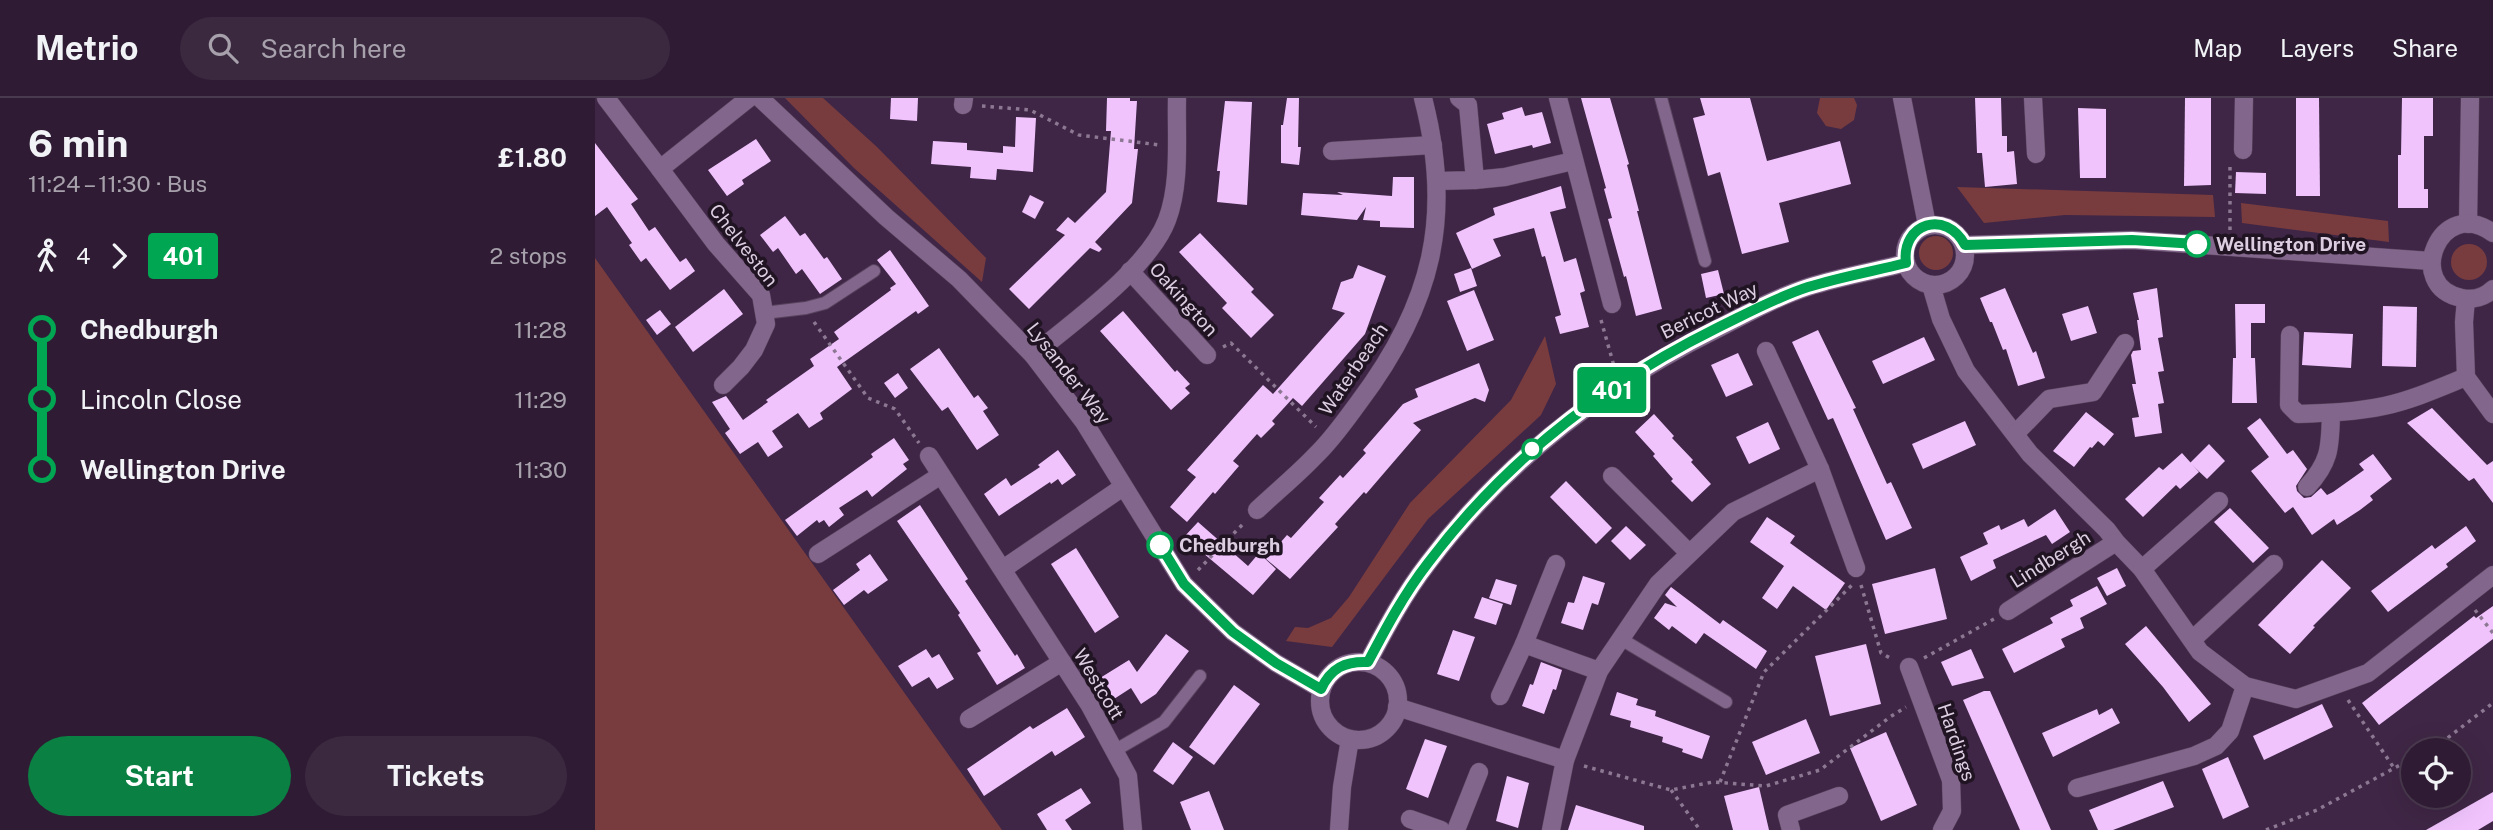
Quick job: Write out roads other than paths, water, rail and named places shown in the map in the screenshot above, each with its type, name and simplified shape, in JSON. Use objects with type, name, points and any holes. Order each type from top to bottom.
[{"type":"street","name":"Chelveston","points":[[606,98],[716,244],[761,295],[766,324],[754,350],[723,385]]},
{"type":"street","points":[[660,169],[748,98]]},
{"type":"street","name":"Lysander Way","points":[[760,98],[886,217],[959,279],[1033,355],[1084,422],[1184,584],[1233,632],[1276,663],[1321,689]]},
{"type":"street","name":"Oakington","points":[[1033,355],[1131,271],[1150,251],[1168,218],[1173,195],[1177,98]]},
{"type":"street","points":[[1459,98],[1468,105],[1475,180]]},
{"type":"street","points":[[1558,98],[1612,304]]},
{"type":"street","points":[[1902,98],[1927,225]]},
{"type":"street","points":[[2033,98],[2036,154]]},
{"type":"street","points":[[2243,150],[2244,98]]},
{"type":"street","points":[[2468,224],[2470,98]]},
{"type":"street","name":"Waterbeach","points":[[1257,510],[1330,440],[1380,373],[1412,316],[1424,286],[1435,231],[1438,181],[1426,99]]},
{"type":"street","points":[[1332,151],[1433,145]]},
{"type":"street","points":[[1438,181],[1506,177],[1573,161]]},
{"type":"street","points":[[1936,224],[1954,230],[1965,245],[1964,266],[1959,275],[1951,281],[1931,285],[1915,278],[1906,263],[1907,244],[1918,229],[1927,225],[1936,224]]},
{"type":"street","points":[[2493,233],[2480,226],[2468,224],[2446,231],[2438,239],[2431,261],[2438,283],[2445,291],[2466,299],[2478,298],[2493,289]]},
{"type":"street","points":[[1965,245],[2132,240],[2431,261]]},
{"type":"street","name":"Bericot Way","points":[[1368,662],[1397,608],[1427,563],[1481,500],[1564,422],[1667,354],[1772,302],[1808,287],[1906,263]]},
{"type":"street","name":"Oakington","points":[[1131,271],[1207,355]]},
{"type":"street","points":[[1931,285],[1941,319],[1966,371],[2030,454],[2107,530],[2142,569],[2200,652],[2245,686],[2296,699],[2368,673],[2493,575]]},
{"type":"street","points":[[2466,299],[2466,377],[2493,414]]},
{"type":"street","points":[[2290,335],[2289,405],[2298,414],[2384,406],[2466,377]]},
{"type":"street","points":[[2015,434],[2049,398],[2093,392],[2125,343]]},
{"type":"street","points":[[1766,351],[1820,469],[1856,568]]},
{"type":"street","points":[[2307,487],[2319,474],[2330,448],[2331,413]]},
{"type":"street","points":[[929,456],[1003,569],[1123,487]]},
{"type":"street","points":[[1551,830],[1565,760],[1599,671],[1658,584],[1733,512],[1820,469]]},
{"type":"street","points":[[818,554],[941,475]]},
{"type":"street","points":[[1612,476],[1689,553]]},
{"type":"street","points":[[2142,569],[2219,501]]},
{"type":"street","name":"Lindbergh","points":[[2008,611],[2116,542]]},
{"type":"street","points":[[1500,696],[1556,564]]},
{"type":"street","points":[[2192,640],[2274,564]]},
{"type":"street","name":"Westcott","points":[[1003,569],[1089,704],[1128,776],[1133,830]]},
{"type":"street","points":[[1524,644],[1599,671]]},
{"type":"street","points":[[969,719],[1062,662]]},
{"type":"street","points":[[1368,662],[1388,674],[1398,695],[1397,707],[1386,729],[1363,740],[1350,739],[1338,734],[1322,715],[1319,702],[1321,689],[1334,670],[1344,664],[1368,662]]},
{"type":"street","name":"Hardings","points":[[1909,668],[1951,780],[1952,811],[1942,830]]},
{"type":"street","points":[[2077,788],[2194,755],[2216,746],[2230,731],[2245,686]]},
{"type":"street","points":[[1397,707],[1565,760]]},
{"type":"street","points":[[1339,830],[1342,787],[1350,739]]},
{"type":"street","points":[[1456,830],[1479,772]]},
{"type":"street","points":[[1791,830],[1787,815],[1839,796]]},
{"type":"street","points":[[1410,819],[1441,830]]},
{"type":"lane","points":[[1661,98],[1705,261]]},
{"type":"lane","points":[[764,313],[825,303],[874,271]]},
{"type":"lane","points":[[1621,639],[1726,702]]},
{"type":"lane","points":[[1114,751],[1164,722],[1200,676]]},
{"type":"place","name":"Wellington Drive","points":[[2197,244]]},
{"type":"place","name":"Chedburgh","points":[[1160,545]]}]
